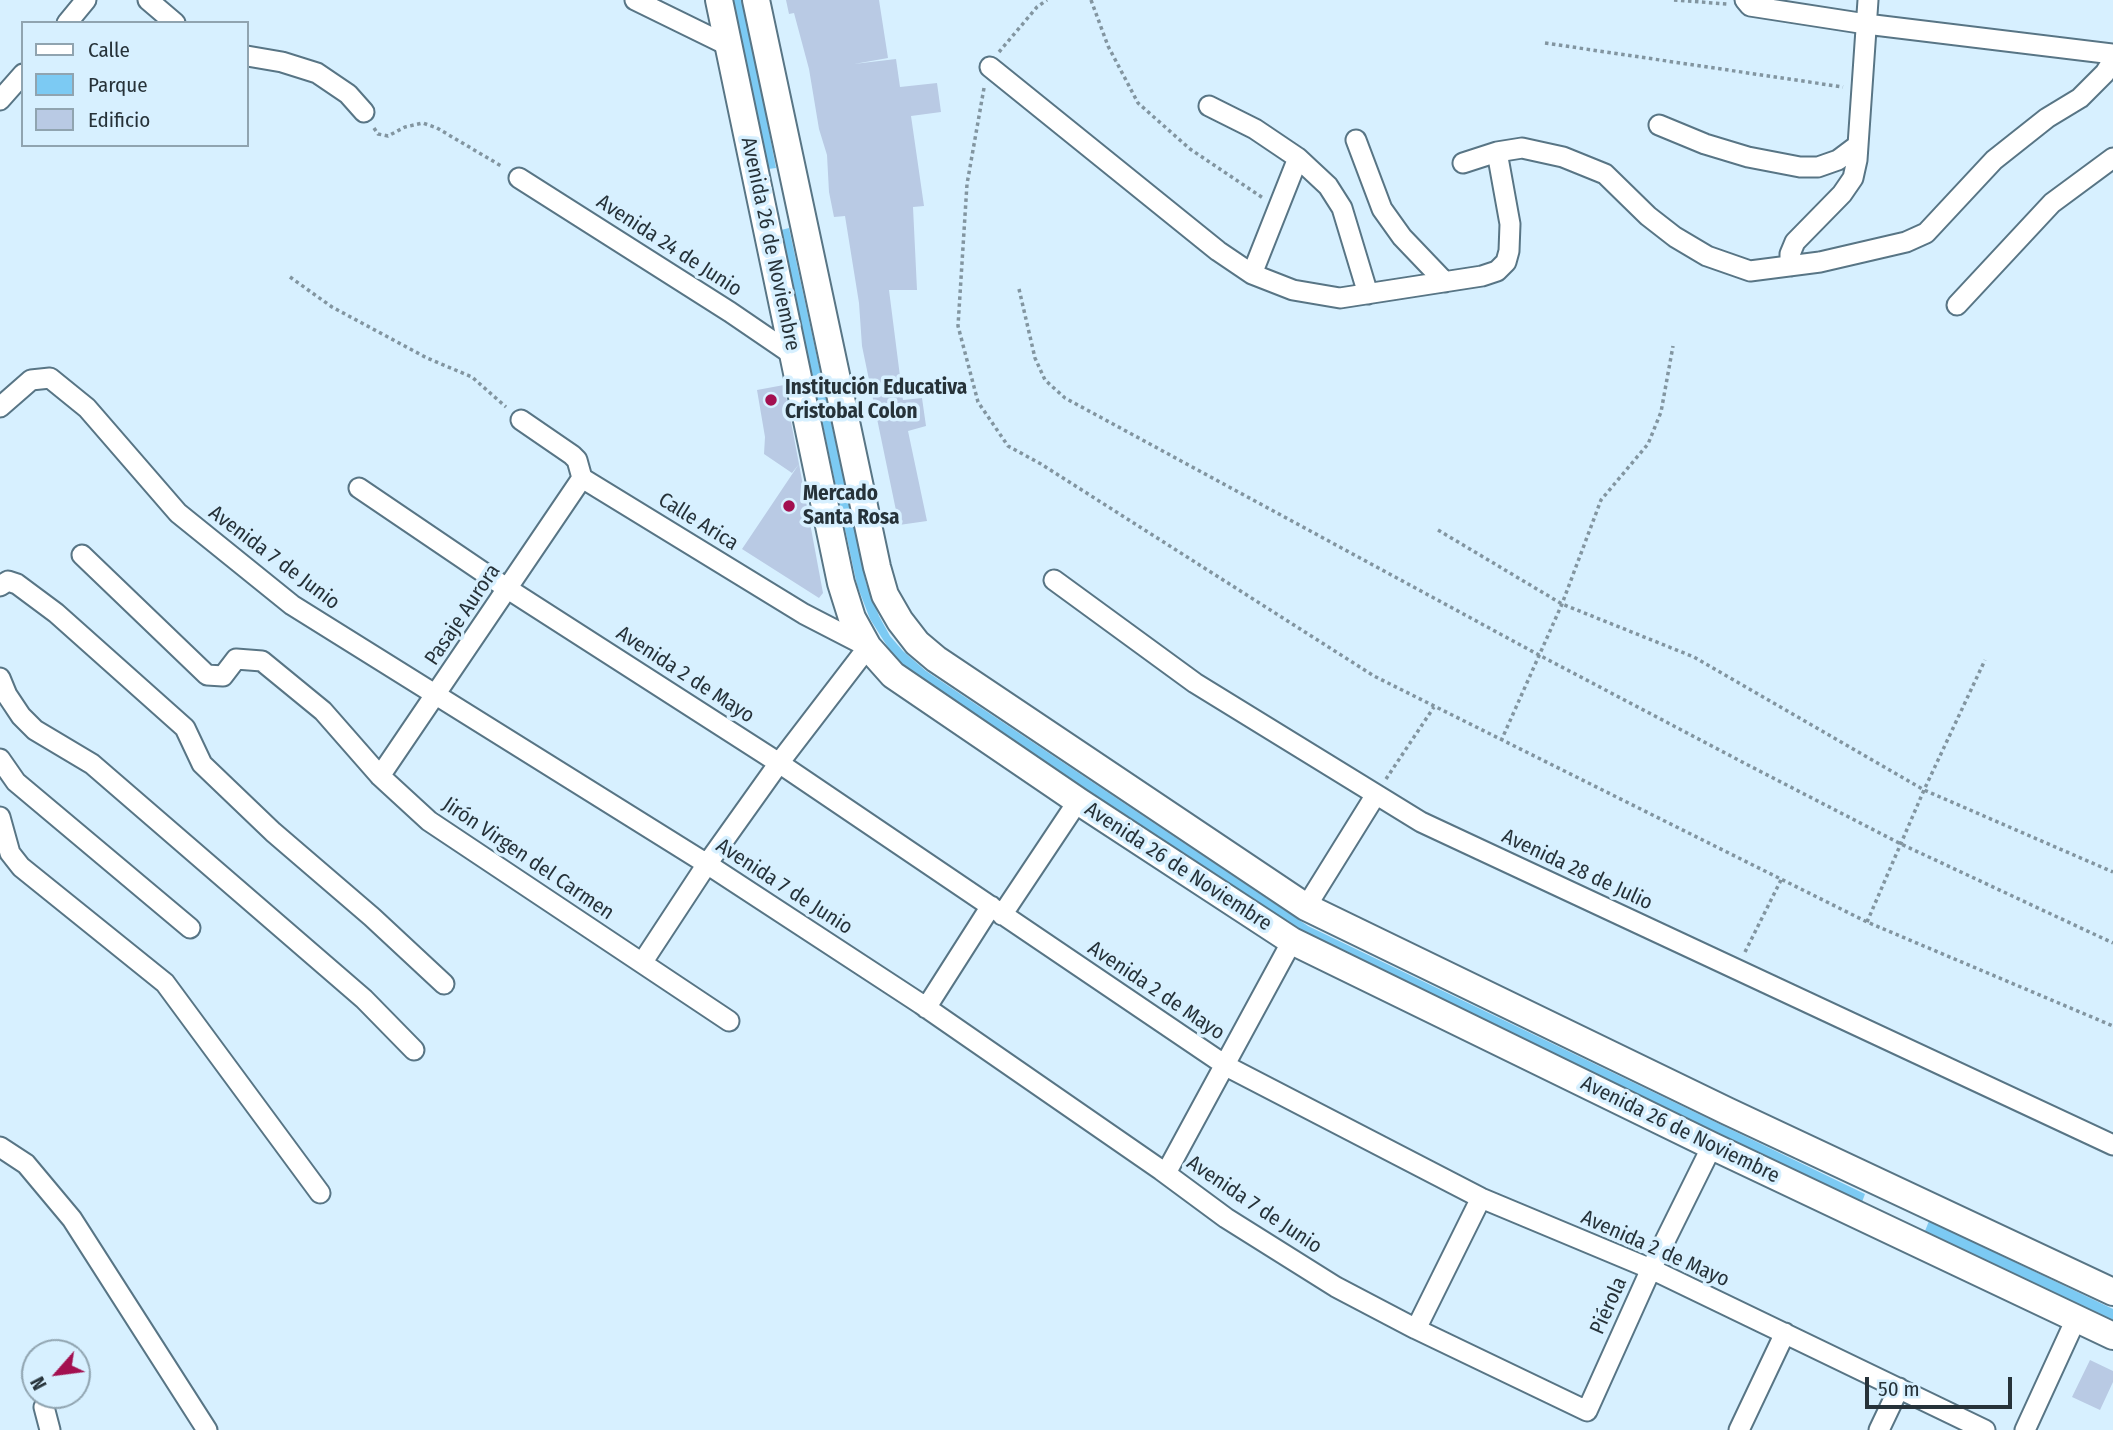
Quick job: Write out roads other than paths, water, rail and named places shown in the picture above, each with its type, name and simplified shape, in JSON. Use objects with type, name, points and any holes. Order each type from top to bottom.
[{"type":"main road","name":"Avenida 26 de Noviembre","points":[[719,0],[841,583],[852,618],[868,647],[893,675],[1078,801],[1292,941],[1712,1146],[2113,1336]]},
{"type":"main road","name":"Avenida 26 de Noviembre","points":[[756,0],[877,567],[885,595],[917,643],[936,659],[1306,907],[1652,1075],[2113,1292]]},
{"type":"main road","points":[[761,204],[798,197]]},
{"type":"main road","points":[[1881,1227],[1897,1191]]},
{"type":"street","points":[[69,21],[86,0]]},
{"type":"street","points":[[148,0],[173,21]]},
{"type":"street","points":[[635,0],[729,46]]},
{"type":"street","points":[[1790,266],[1790,254],[1795,242],[1842,194],[1853,178],[1858,145],[1868,0]]},
{"type":"street","points":[[1748,3],[1867,24],[2113,54]]},
{"type":"street","points":[[248,56],[282,62],[317,73],[348,94],[363,112]]},
{"type":"street","points":[[1463,163],[1497,152],[1522,148],[1563,157],[1605,174],[1648,216],[1675,237],[1707,256],[1750,271],[1820,262],[1906,242],[1926,233],[1994,160],[2047,118],[2080,98],[2105,73],[2113,60]]},
{"type":"street","points":[[990,67],[1208,243],[1252,274],[1293,290],[1340,298],[1482,276],[1497,271],[1506,262],[1510,224],[1497,152]]},
{"type":"street","points":[[0,100],[21,76]]},
{"type":"street","points":[[1209,106],[1255,129],[1298,158],[1328,187],[1342,208],[1368,293]]},
{"type":"street","points":[[1659,125],[1705,144],[1748,157],[1800,167],[1818,167],[1838,160],[1858,145]]},
{"type":"street","points":[[1356,141],[1382,209],[1402,237],[1445,282]]},
{"type":"street","points":[[1252,274],[1298,158]]},
{"type":"street","points":[[1957,305],[2052,203],[2113,158]]},
{"type":"street","name":"Avenida 24 de Junio","points":[[519,178],[793,355]]},
{"type":"street","name":"Avenida 7 de Junio","points":[[0,407],[31,380],[50,378],[87,408],[178,513],[292,605],[437,693],[707,864],[926,1008],[1237,1225],[1336,1287],[1416,1329],[1587,1411]]},
{"type":"street","name":"Calle Arica","points":[[521,420],[572,455],[577,460],[582,478],[804,614],[868,647]]},
{"type":"street","name":"Pasaje Aurora","points":[[380,776],[582,478]]},
{"type":"street","name":"Avenida 2 de Mayo","points":[[359,488],[508,589],[779,763],[1224,1064],[1481,1198],[1651,1269],[1985,1430]]},
{"type":"street","name":"Jirón Virgen del Carmen","points":[[82,555],[206,675],[223,676],[236,659],[262,661],[323,711],[380,776],[429,821],[729,1020]]},
{"type":"street","name":"Avenida 28 de Julio","points":[[1054,580],[1195,683],[1420,822],[2113,1145]]},
{"type":"street","points":[[0,586],[8,581],[17,584],[56,613],[185,728],[202,764],[273,832],[444,984]]},
{"type":"street","points":[[642,962],[779,763],[868,647]]},
{"type":"street","points":[[0,678],[21,716],[35,730],[92,764],[364,999],[414,1050]]},
{"type":"street","points":[[0,759],[16,782],[190,928]]},
{"type":"street","points":[[1306,907],[1375,796]]},
{"type":"street","points":[[926,1008],[1078,801]]},
{"type":"street","points":[[0,817],[10,853],[21,867],[165,983],[320,1192]]},
{"type":"street","points":[[1166,1173],[1292,941]]},
{"type":"street","name":"Piérola","points":[[1587,1411],[1651,1269],[1712,1146]]},
{"type":"street","points":[[0,1147],[26,1164],[72,1219],[207,1430]]},
{"type":"street","points":[[1416,1329],[1481,1198]]},
{"type":"street","points":[[2025,1430],[2076,1319]]},
{"type":"street","points":[[1740,1430],[1785,1333]]},
{"type":"street","points":[[1879,1430],[1899,1388]]},
{"type":"street","points":[[45,1409],[50,1430]]},
{"type":"place","name":"Institución Educativa Cristobal Colon","points":[[771,400]]},
{"type":"place","name":"Mercado Santa Rosa","points":[[789,506]]}]
